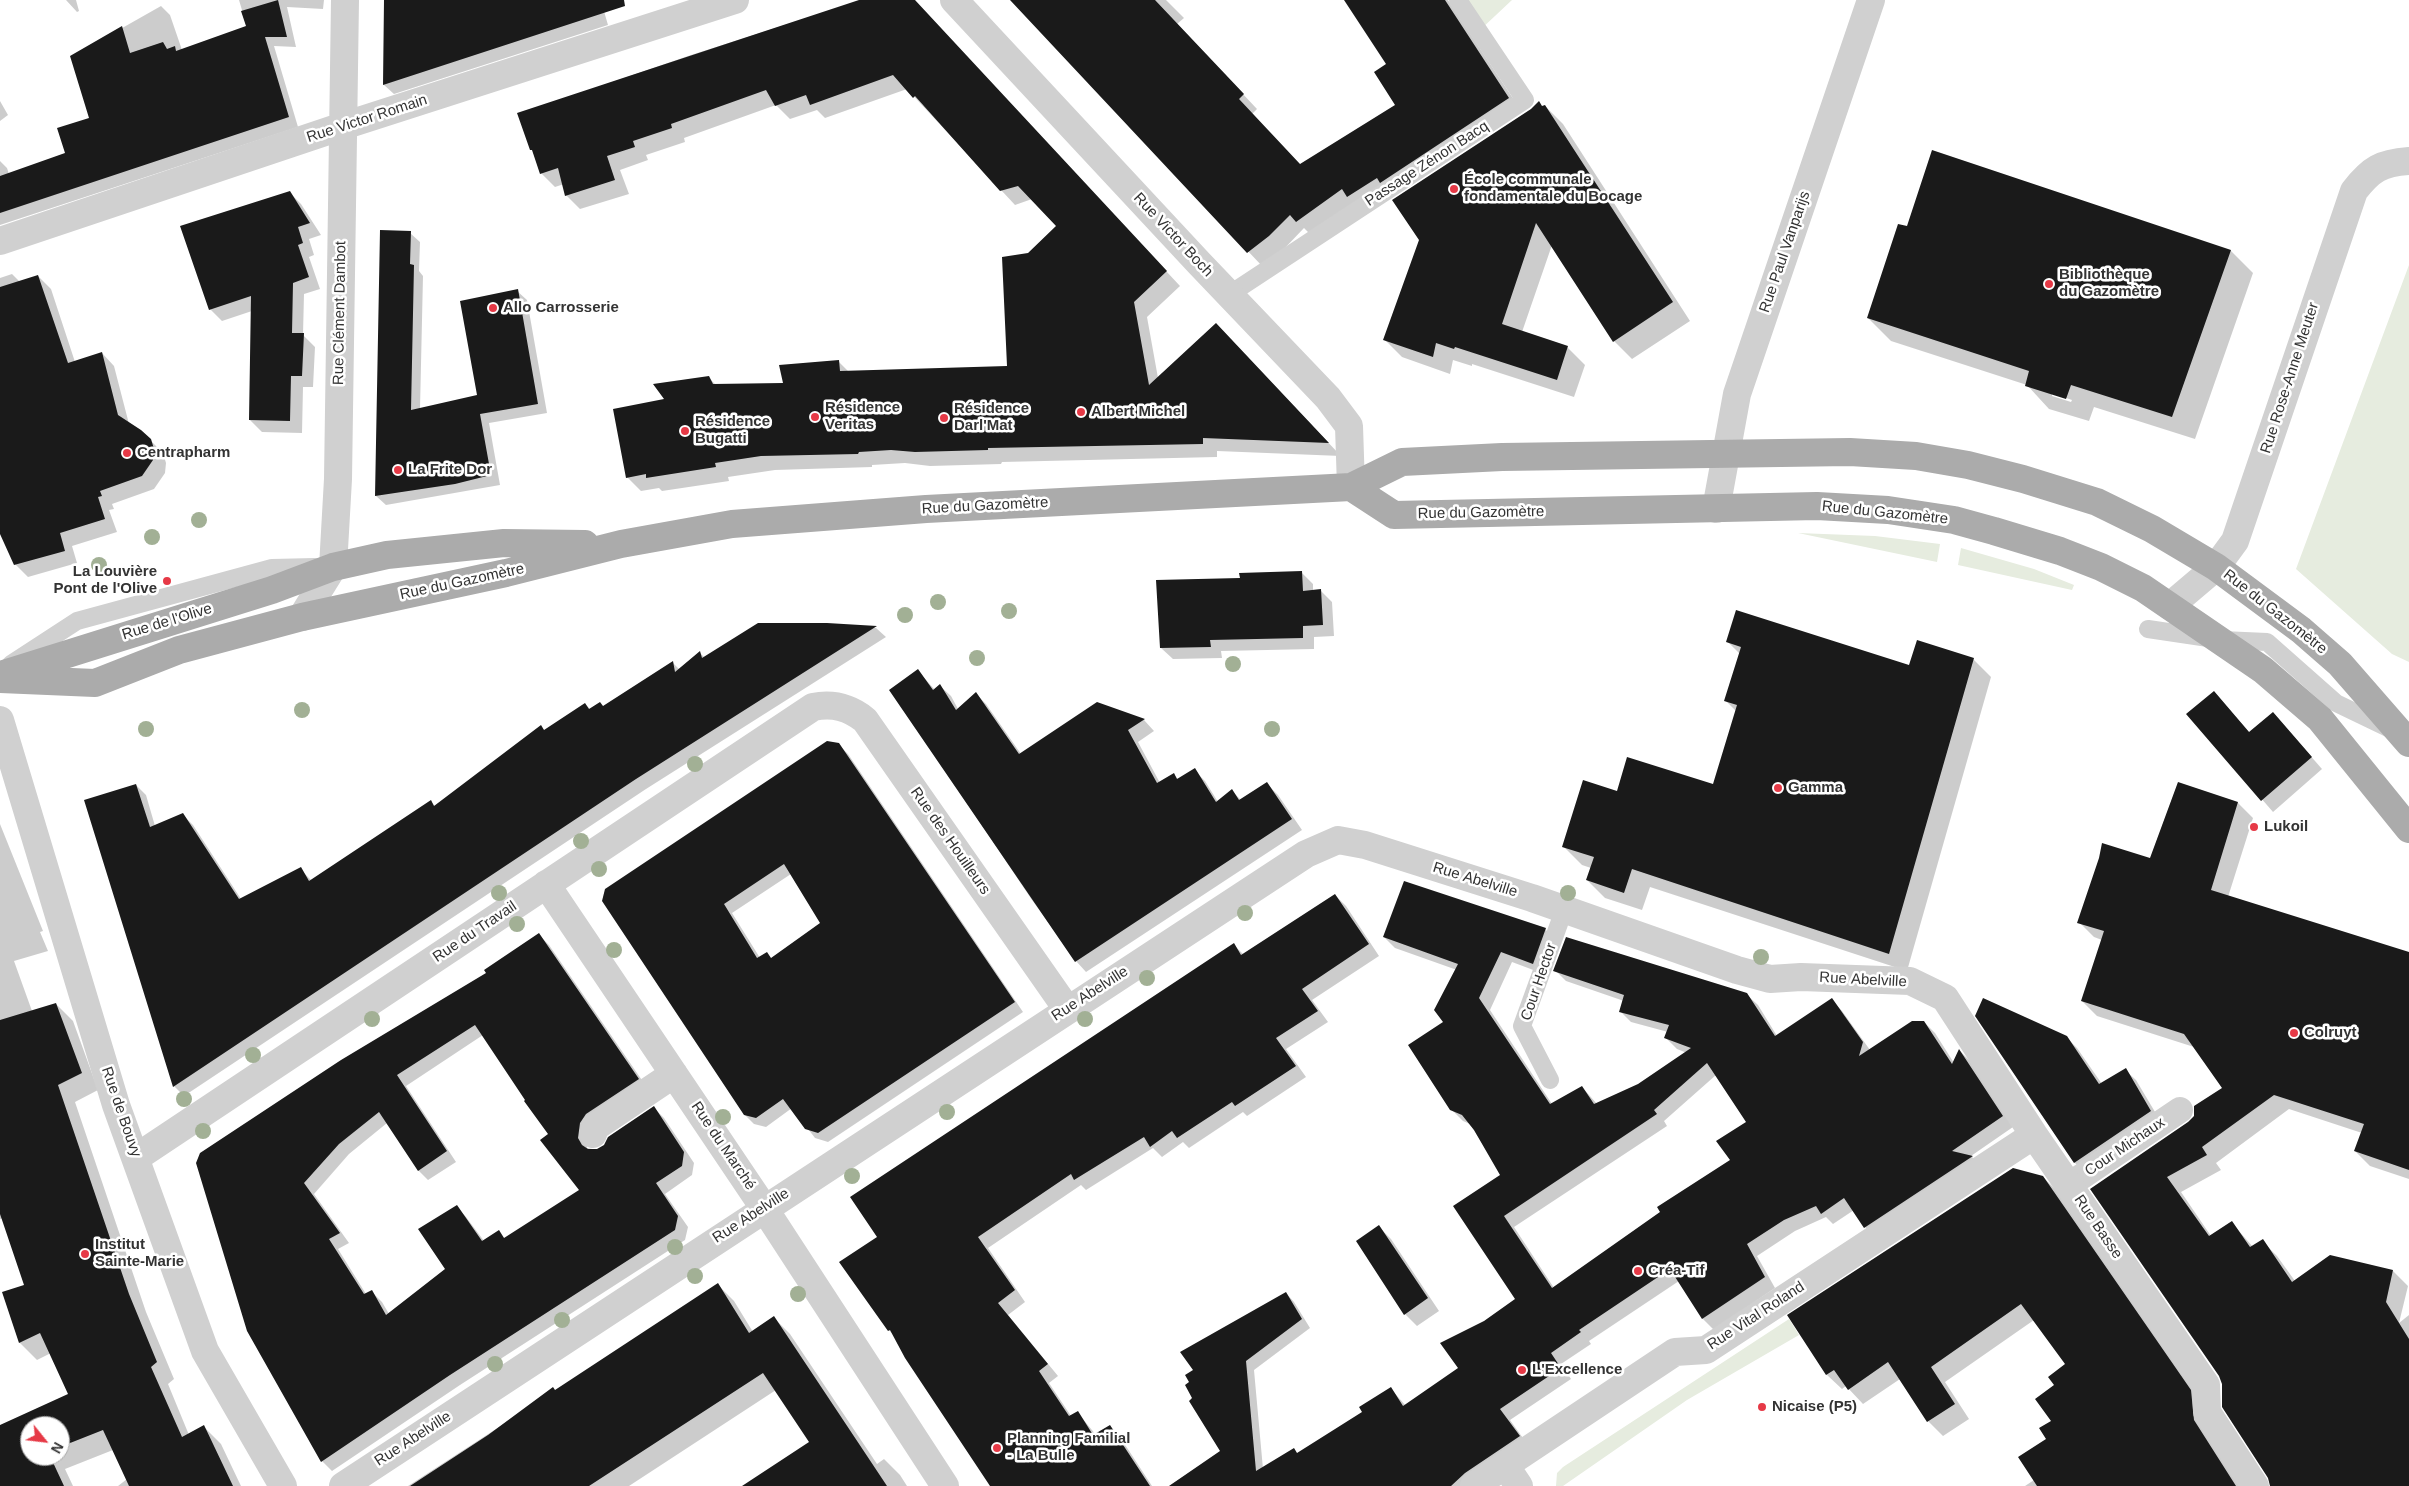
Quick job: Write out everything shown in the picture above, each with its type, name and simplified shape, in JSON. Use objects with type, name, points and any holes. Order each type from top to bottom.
[{"type":"main road","name":"Rue du Gazomètre","points":[[302,617],[506,574],[621,544],[732,524],[926,509],[1351,487],[1402,462],[1502,457],[1850,452],[1916,456],[1968,465],[2023,479],[2097,502],[2152,529],[2216,567],[2301,630],[2340,664],[2406,739]]},
{"type":"main road","name":"Rue du Gazomètre","points":[[1351,487],[1394,515],[1817,506],[1888,510],[1954,520],[2060,551],[2100,566],[2143,588],[2222,640],[2263,670],[2320,719],[2409,829]]},
{"type":"main road","name":"Rue du Gazomètre","points":[[333,567],[388,555],[504,543],[621,544]]},
{"type":"main road","name":"Rue de l'Olive","points":[[0,675],[272,590],[333,567]]},
{"type":"main road","name":"Rue de l'Olive","points":[[0,680],[96,684],[180,650],[302,617]]},
{"type":"street","name":"Rue Clément Dambot","points":[[302,617],[333,567],[338,479],[345,0]]},
{"type":"street","name":"Rue Victor Romain","points":[[0,241],[343,126],[735,0]]},
{"type":"street","name":"Rue Victor Boch","points":[[954,0],[1328,398],[1349,426],[1351,487]]},
{"type":"street","name":"Rue Paul Vanparijs","points":[[1716,509],[1737,394],[1870,0]]},
{"type":"street","name":"Rue Rose-Anne Meuter","points":[[2170,606],[2216,567],[2234,540],[2354,191],[2368,173],[2383,165],[2409,161]]},
{"type":"street","name":"Rue des Houilleurs","points":[[813,706],[826,704],[840,706],[854,711],[866,720],[1067,1010]]},
{"type":"street","name":"Rue du Travail","points":[[137,1156],[813,706]]},
{"type":"street","name":"Rue de Bouvy","points":[[0,720],[116,1105],[137,1156],[205,1351],[283,1486]]},
{"type":"street","name":"Rue Abelville","points":[[343,1486],[1306,854],[1338,840],[1365,845],[1564,910],[1737,970],[1770,979],[1801,977],[1894,980],[1918,984]]},
{"type":"street","name":"Rue du Marché","points":[[546,884],[764,1208],[946,1486]]},
{"type":"street","name":"Rue Basse","points":[[1918,984],[1945,998],[2034,1135],[2206,1385],[2207,1412],[2255,1486]]},
{"type":"street","points":[[593,1134],[595,1127],[674,1074]]},
{"type":"street","name":"Cour Michaux","points":[[2069,1185],[2180,1110]]},
{"type":"street","name":"Rue Vital Roland","points":[[1474,1486],[1512,1475],[1676,1352],[1706,1350],[2034,1135]]},
{"type":"lane","name":"Passage Zénon Bacq","points":[[1230,294],[1524,100],[1458,0]]},
{"type":"lane","points":[[0,671],[77,621],[272,568],[333,567]]},
{"type":"lane","points":[[2148,629],[2222,640],[2267,642],[2336,703],[2406,739]]},
{"type":"lane","name":"Cour Hector","points":[[1550,1080],[1522,1026],[1564,910]]},
{"type":"shaded area","points":[[1458,0],[1512,0],[1479,31]]},
{"type":"shaded area","points":[[2409,265],[2409,662],[2392,654],[2296,569]]},
{"type":"shaded area","points":[[1798,533],[1875,536],[1940,544],[1937,562]]},
{"type":"shaded area","points":[[1961,548],[2034,569],[2074,585],[2072,590],[1958,565]]},
{"type":"shaded area","points":[[1789,1319],[1799,1335],[1687,1400],[1563,1486],[1556,1486],[1557,1473],[1563,1467]]},
{"type":"building","points":[[278,0],[287,37],[265,37],[289,117],[0,213],[0,176],[65,153],[57,128],[89,118],[70,56],[122,26],[130,53],[163,42],[167,49],[175,46],[176,51],[246,26],[241,11]]},
{"type":"building","points":[[384,0],[624,0],[625,6],[383,85]]},
{"type":"building","points":[[859,0],[915,0],[1167,271],[1134,302],[1149,385],[1216,323],[1329,443],[1203,438],[1203,444],[988,448],[988,450],[915,452],[891,450],[859,452],[858,454],[761,456],[715,463],[716,467],[646,478],[646,474],[626,478],[613,409],[664,399],[653,384],[709,376],[713,384],[783,383],[779,365],[839,360],[840,371],[1007,366],[1002,257],[1028,253],[1056,226],[1018,186],[1000,191],[915,96],[913,98],[893,75],[810,105],[806,95],[775,106],[766,90],[671,124],[672,128],[633,141],[635,147],[607,156],[615,180],[565,196],[558,168],[540,174],[532,150],[530,150],[517,113]]},
{"type":"building","points":[[1010,0],[1155,0],[1244,94],[1239,99],[1300,164],[1395,105],[1374,72],[1386,64],[1344,0],[1445,0],[1509,98],[1380,183],[1377,178],[1347,197],[1342,189],[1296,222],[1290,215],[1269,236],[1247,253]]},
{"type":"building","points":[[1539,101],[1542,106],[1545,105],[1673,302],[1613,342],[1536,223],[1502,324],[1568,346],[1557,380],[1455,347],[1454,349],[1436,343],[1433,357],[1383,340],[1419,240],[1392,200],[1531,109]]},
{"type":"building","name":"Bibliothèque du Gazomètre","points":[[1932,150],[2231,250],[2172,417],[2071,385],[2066,399],[2025,386],[2029,371],[1867,318],[1898,224],[1907,226]]},
{"type":"building","points":[[290,191],[310,223],[298,227],[303,243],[298,245],[309,277],[293,283],[292,333],[304,333],[302,376],[291,376],[290,421],[249,420],[251,296],[209,310],[180,226]]},
{"type":"building","points":[[380,230],[411,231],[410,264],[414,265],[411,410],[477,395],[460,301],[518,289],[538,404],[480,414],[491,475],[455,484],[375,496]]},
{"type":"building","points":[[38,275],[68,363],[102,352],[118,415],[151,439],[154,449],[153,460],[142,476],[100,491],[102,496],[98,497],[105,519],[60,533],[65,551],[14,565],[0,534],[0,287]]},
{"type":"building","points":[[1302,571],[1303,591],[1321,589],[1323,625],[1303,626],[1303,638],[1210,640],[1211,647],[1160,648],[1156,580],[1240,578],[1239,573]]},
{"type":"building","name":"Gamma","points":[[1736,610],[1909,665],[1917,640],[1974,658],[1889,954],[1632,869],[1624,893],[1586,880],[1594,857],[1562,847],[1583,780],[1617,791],[1627,757],[1713,784],[1737,705],[1724,701],[1741,647],[1726,642]]},
{"type":"building","points":[[758,623],[827,623],[877,626],[636,779],[173,1087],[84,800],[136,784],[150,827],[183,813],[239,899],[301,867],[309,881],[431,800],[434,806],[541,725],[544,730],[585,703],[589,709],[600,702],[603,706],[673,661],[675,672],[700,651],[702,658]]},
{"type":"building","points":[[918,669],[933,690],[940,684],[956,710],[976,692],[1019,754],[1097,702],[1145,719],[1128,730],[1157,783],[1174,773],[1177,779],[1195,768],[1216,802],[1232,789],[1239,800],[1267,782],[1292,819],[1075,962],[889,690]]},
{"type":"building","points":[[2214,691],[2249,732],[2273,712],[2312,757],[2261,801],[2186,714]]},
{"type":"building","points":[[827,741],[839,743],[1015,1002],[818,1133],[805,1129],[783,1099],[756,1118],[744,1115],[602,901],[605,889]],"holes":[[[784,864],[820,923],[771,958],[767,952],[757,958],[724,904]]]},
{"type":"building","points":[[2178,782],[2238,802],[2211,890],[2409,952],[2409,1170],[2354,1151],[2364,1124],[2274,1095],[2202,1147],[2207,1155],[2167,1177],[2209,1236],[2232,1221],[2250,1247],[2263,1239],[2292,1282],[2330,1255],[2393,1270],[2386,1302],[2409,1339],[2409,1486],[2270,1486],[2268,1478],[2222,1407],[2222,1384],[2219,1376],[2090,1189],[2188,1122],[2194,1116],[2194,1106],[2222,1088],[2184,1034],[2081,1001],[2104,931],[2077,923],[2099,858],[2102,843],[2150,858]]},
{"type":"building","points":[[1404,881],[1546,928],[1533,964],[1501,952],[1479,998],[1550,1104],[1582,1086],[1594,1104],[1638,1084],[1691,1048],[1664,1038],[1669,1025],[1619,1012],[1624,995],[1553,971],[1566,937],[1747,993],[1775,1036],[1832,998],[1863,1042],[1859,1056],[1912,1021],[1924,1021],[1952,1064],[1959,1049],[2003,1116],[1952,1151],[1973,1156],[1864,1228],[1844,1198],[1821,1214],[1816,1206],[1784,1220],[1747,1244],[1765,1277],[1702,1319],[1670,1269],[1579,1330],[1581,1332],[1551,1353],[1561,1368],[1500,1409],[1520,1436],[1465,1473],[1451,1486],[1169,1486],[1220,1451],[1189,1401],[1192,1398],[1185,1385],[1189,1382],[1185,1375],[1193,1370],[1180,1352],[1286,1292],[1302,1319],[1246,1361],[1256,1471],[1294,1448],[1297,1453],[1362,1412],[1359,1407],[1391,1387],[1403,1406],[1458,1368],[1440,1343],[1484,1321],[1515,1299],[1453,1206],[1500,1175],[1474,1130],[1462,1115],[1450,1110],[1408,1045],[1443,1022],[1434,1010],[1458,964],[1383,937]],"holes":[[[1707,1063],[1746,1122],[1716,1141],[1730,1160],[1657,1207],[1660,1212],[1552,1288],[1504,1216],[1657,1114],[1654,1110]]]},
{"type":"building","points":[[1335,894],[1369,944],[1302,989],[1318,1011],[1276,1038],[1296,1066],[1235,1106],[1232,1102],[1177,1138],[1172,1131],[1150,1147],[1144,1137],[1074,1180],[1071,1174],[978,1237],[1015,1290],[998,1303],[1048,1364],[1039,1371],[1069,1416],[1078,1411],[1093,1435],[1110,1425],[1150,1486],[990,1486],[905,1358],[890,1330],[888,1331],[839,1262],[877,1237],[850,1197],[1234,943],[1241,955]]},
{"type":"building","points":[[539,933],[639,1079],[586,1114],[580,1123],[578,1138],[582,1145],[588,1149],[597,1149],[604,1145],[608,1137],[654,1106],[684,1152],[682,1166],[656,1183],[678,1216],[675,1230],[450,1375],[321,1462],[247,1331],[196,1163],[200,1153],[341,1060],[486,973],[484,970]],"holes":[[[475,1025],[548,1134],[540,1140],[579,1190],[504,1238],[499,1230],[482,1241],[457,1205],[418,1229],[445,1269],[386,1315],[372,1290],[364,1294],[329,1239],[340,1233],[304,1183],[339,1144],[379,1112],[418,1171],[447,1151],[397,1075]]]},
{"type":"building","points":[[1983,998],[2067,1036],[2099,1084],[2126,1068],[2151,1111],[2074,1163],[1975,1016]]},
{"type":"building","points":[[56,1003],[82,1073],[58,1085],[129,1294],[157,1362],[151,1367],[182,1437],[204,1425],[233,1486],[129,1486],[103,1430],[70,1443],[70,1416],[20,1416],[20,1466],[55,1466],[64,1486],[0,1486],[0,1425],[68,1394],[40,1333],[19,1343],[2,1292],[24,1285],[0,1214],[0,1020]]},
{"type":"building","points":[[2013,1168],[2043,1176],[2191,1390],[2194,1420],[2236,1486],[2037,1486],[2018,1457],[2046,1439],[2039,1428],[2051,1421],[2035,1399],[2054,1385],[2048,1377],[2065,1364],[2021,1304],[1931,1367],[1955,1404],[1927,1422],[1888,1362],[1848,1390],[1834,1370],[1826,1375],[1787,1315]]},
{"type":"building","points":[[1379,1225],[1428,1298],[1404,1315],[1356,1241]]},
{"type":"building","points":[[718,1283],[749,1333],[774,1316],[887,1486],[742,1486],[809,1442],[763,1373],[589,1486],[410,1486],[488,1435],[553,1387],[555,1390]]},
{"type":"place","name":"École communale fondamentale du Bocage","points":[[1454,189]]},
{"type":"place","name":"Bibliothèque du Gazomètre","points":[[2049,284]]},
{"type":"place","name":"Allo Carrosserie","points":[[493,308]]},
{"type":"place","name":"Albert Michel","points":[[1081,412]]},
{"type":"place","name":"Résidence Veritas","points":[[815,417]]},
{"type":"place","name":"Résidence Darl'Mat","points":[[944,418]]},
{"type":"place","name":"Résidence Bugatti","points":[[685,431]]},
{"type":"place","name":"Centrapharm","points":[[127,453]]},
{"type":"place","name":"La Frite Dor","points":[[398,470]]},
{"type":"place","name":"La Louvière Pont de l'Olive","points":[[167,581]]},
{"type":"place","name":"Gamma","points":[[1778,788]]},
{"type":"place","name":"Lukoil","points":[[2254,827]]},
{"type":"place","name":"Colruyt","points":[[2294,1033]]},
{"type":"place","name":"Institut Sainte-Marie","points":[[85,1254]]},
{"type":"place","name":"Créa-Tif","points":[[1638,1271]]},
{"type":"place","name":"L'Excellence","points":[[1522,1370]]},
{"type":"place","name":"Nicaise (P5)","points":[[1762,1407]]},
{"type":"place","name":"Planning Familial - La Bulle","points":[[997,1448]]}]
